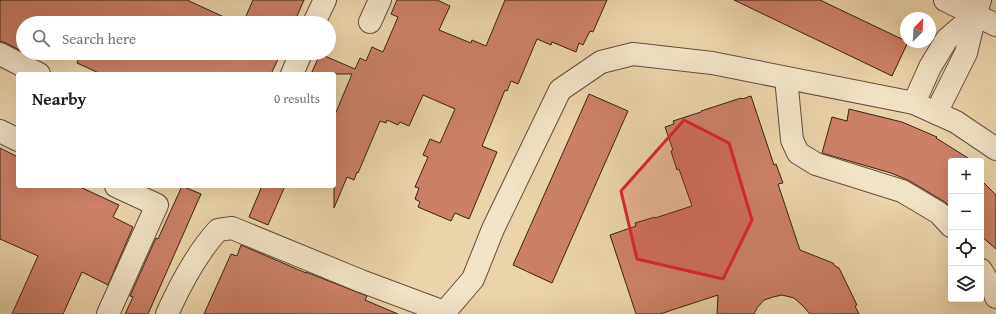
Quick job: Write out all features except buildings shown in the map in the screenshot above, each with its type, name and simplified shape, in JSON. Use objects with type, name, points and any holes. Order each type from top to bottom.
[{"type":"street","points":[[317,16],[325,0]]},
{"type":"street","points":[[370,22],[380,0]]},
{"type":"street","points":[[945,0],[978,8],[996,25]]},
{"type":"street","points":[[914,103],[930,67],[947,39],[978,8]]},
{"type":"street","points":[[936,113],[966,53],[978,8]]},
{"type":"street","points":[[0,54],[35,72]]},
{"type":"street","points":[[167,314],[178,289],[208,240],[218,230],[232,228],[444,313],[473,279],[493,229],[560,90],[601,62],[633,54],[712,63],[914,103],[956,122],[996,149]]},
{"type":"street","points":[[293,72],[298,60]]},
{"type":"street","points":[[786,78],[792,140],[798,153],[816,164],[902,191],[939,213],[948,223]]},
{"type":"street","points":[[0,131],[16,139]]},
{"type":"street","points":[[108,314],[157,205],[150,193],[126,188]]},
{"type":"street","points":[[984,275],[996,296]]},
{"type":"highlighted area","points":[[684,120],[729,143],[752,220],[723,279],[637,259],[621,191]]}]
